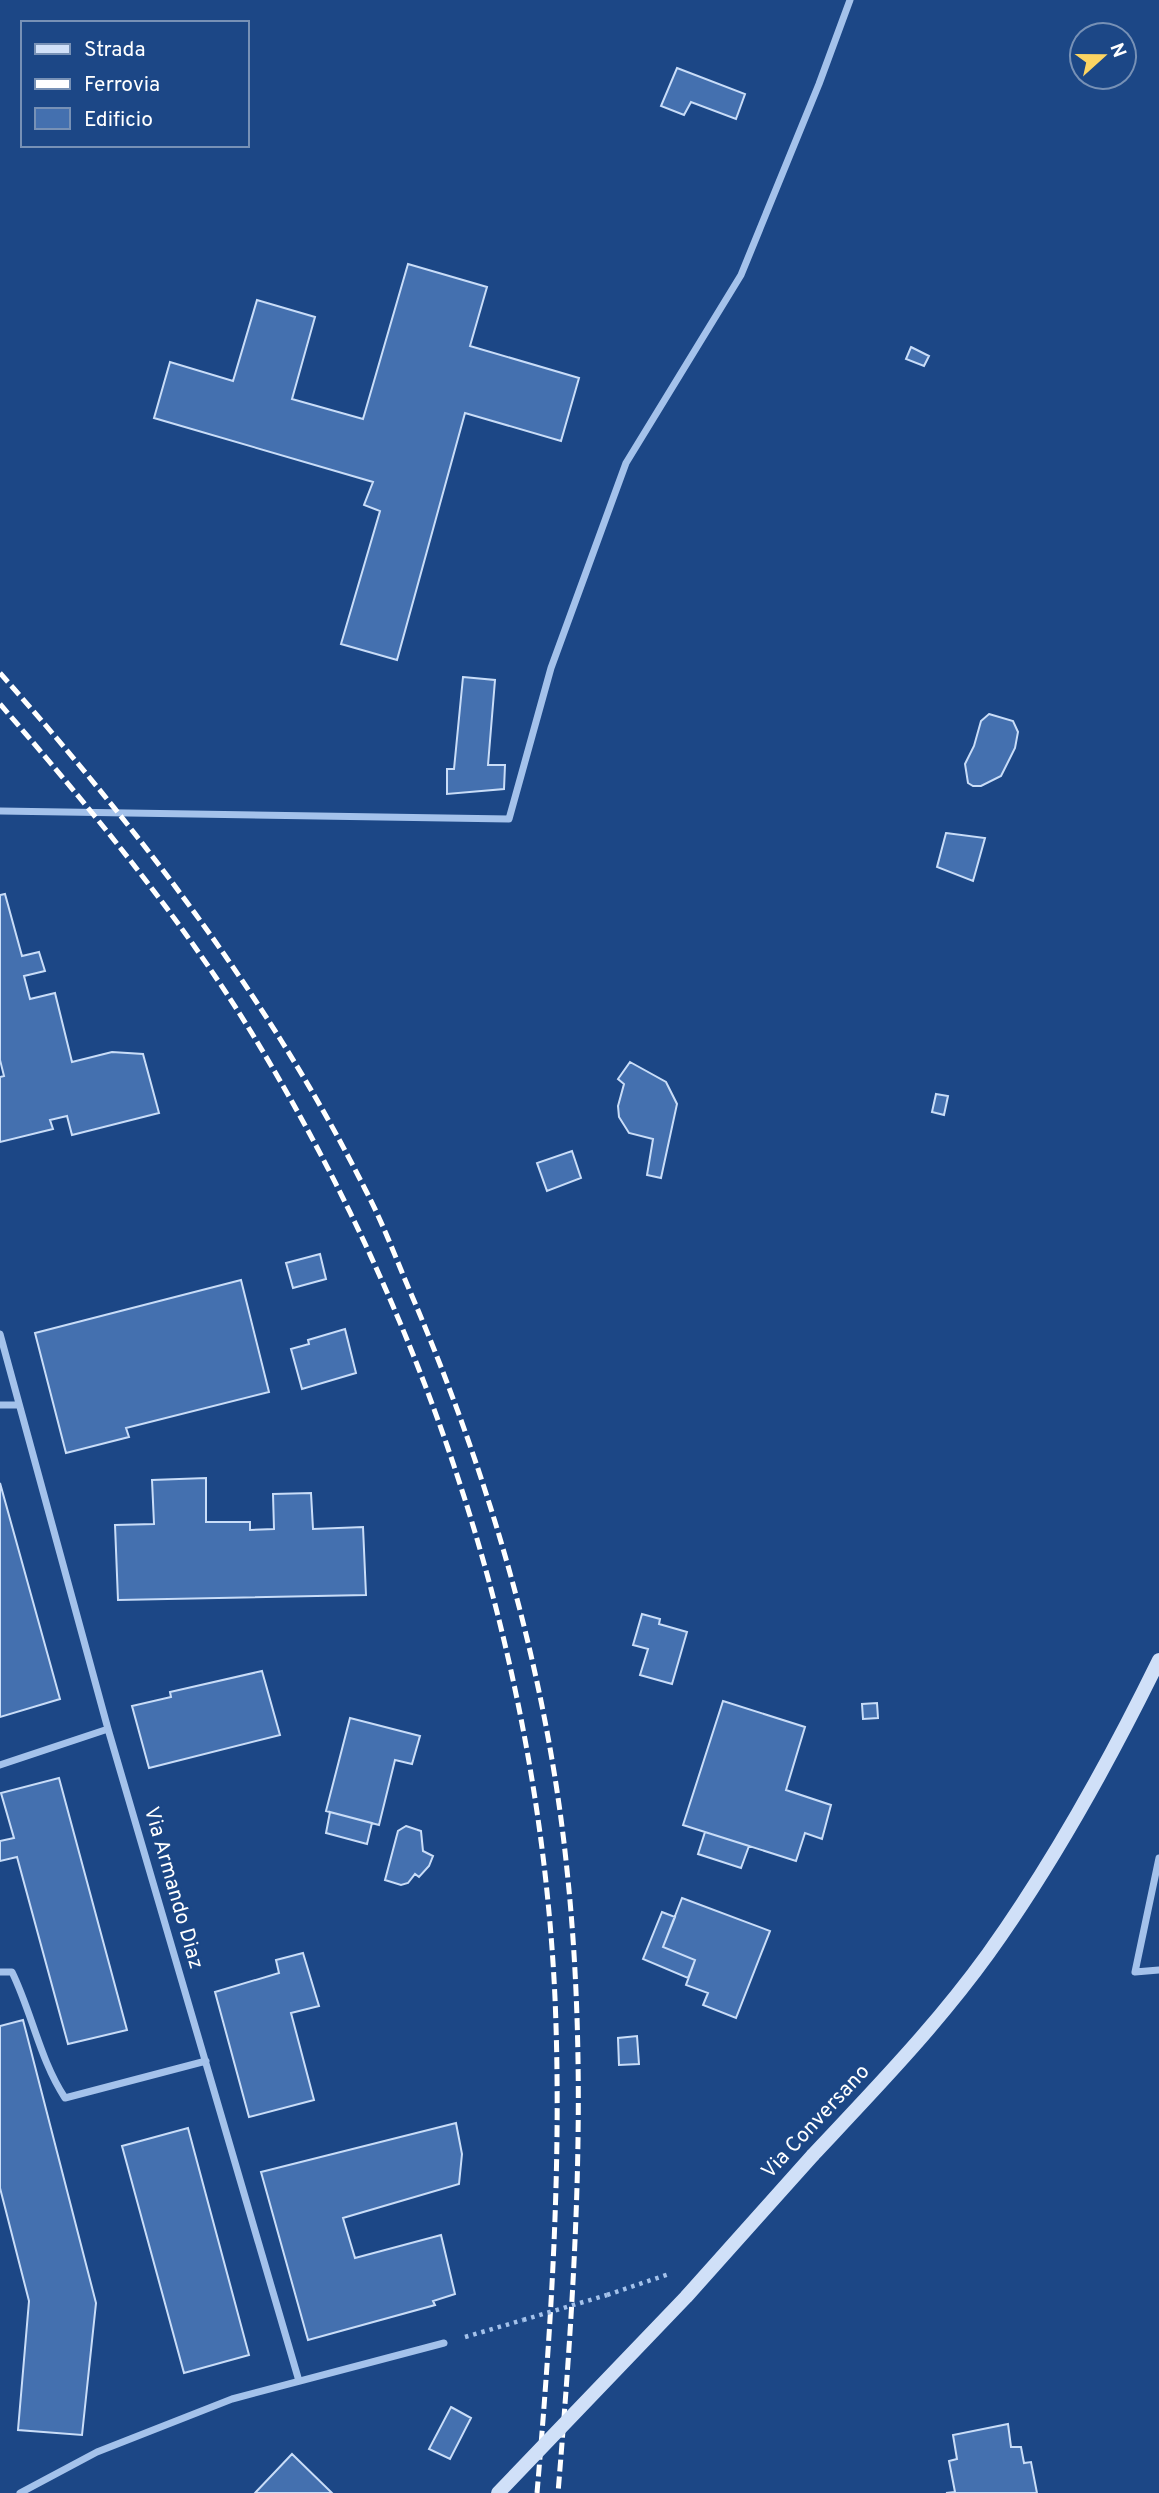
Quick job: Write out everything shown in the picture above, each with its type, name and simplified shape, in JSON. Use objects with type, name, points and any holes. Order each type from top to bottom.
[{"type":"main road","name":"Via Conversano","points":[[498,2493],[686,2297],[813,2155],[901,2062],[987,1955],[1052,1857],[1119,1742],[1159,1660]]},
{"type":"street","points":[[0,811],[509,819],[551,668],[626,463],[741,275],[819,84],[850,0]]},
{"type":"street","name":"Via Armando Diaz","points":[[0,1335],[17,1405],[108,1729],[299,2381]]},
{"type":"street","points":[[0,1405],[17,1405]]},
{"type":"street","points":[[0,1765],[108,1729]]},
{"type":"street","points":[[1159,1858],[1135,1972],[1159,1970]]},
{"type":"street","points":[[0,1972],[12,1972],[26,1999],[51,2077],[65,2098],[206,2061]]},
{"type":"street","points":[[20,2493],[97,2452],[232,2399],[444,2343]]},
{"type":"path","points":[[444,2343],[670,2274]]},
{"type":"building","points":[[677,68],[745,94],[736,119],[691,102],[684,115],[661,106]]},
{"type":"building","points":[[408,264],[487,287],[470,346],[579,378],[561,441],[465,413],[397,660],[341,644],[380,511],[364,505],[373,482],[154,418],[170,362],[233,381],[257,300],[315,317],[292,399],[363,419]]},
{"type":"building","points":[[911,347],[929,356],[924,366],[906,359]]},
{"type":"building","points":[[463,677],[495,680],[488,765],[505,765],[504,789],[447,794],[447,769],[454,769]]},
{"type":"building","points":[[989,714],[1013,721],[1018,732],[1015,748],[1001,776],[981,786],[973,786],[968,783],[965,764],[974,746],[981,721]]},
{"type":"building","points":[[946,833],[985,838],[973,881],[937,867]]},
{"type":"building","points":[[5,894],[22,956],[39,952],[45,971],[24,976],[30,999],[55,993],[72,1062],[112,1052],[143,1054],[159,1113],[72,1135],[67,1116],[50,1120],[53,1129],[0,1142],[0,1077],[4,1076],[0,1060],[0,895]]},
{"type":"building","points":[[630,1062],[666,1082],[677,1104],[661,1178],[647,1175],[653,1139],[629,1133],[619,1117],[618,1106],[624,1084],[618,1079]]},
{"type":"building","points":[[936,1094],[948,1096],[944,1115],[932,1112]]},
{"type":"building","points":[[572,1151],[581,1178],[547,1191],[537,1163]]},
{"type":"building","points":[[320,1254],[326,1279],[293,1288],[286,1263]]},
{"type":"building","points":[[241,1280],[269,1392],[126,1428],[129,1437],[66,1453],[35,1333]]},
{"type":"building","points":[[345,1329],[356,1373],[302,1389],[291,1349],[309,1344],[308,1340]]},
{"type":"building","points":[[206,1478],[206,1522],[250,1522],[250,1530],[274,1529],[273,1494],[311,1493],[313,1529],[363,1527],[366,1595],[118,1600],[115,1525],[154,1524],[152,1480]]},
{"type":"building","points":[[0,1483],[60,1699],[0,1717]]},
{"type":"building","points":[[642,1614],[660,1619],[659,1624],[687,1632],[672,1684],[640,1675],[648,1649],[633,1645]]},
{"type":"building","points":[[262,1671],[280,1735],[149,1768],[132,1706],[171,1697],[170,1692]]},
{"type":"building","points":[[723,1701],[805,1727],[786,1790],[831,1805],[822,1839],[805,1833],[796,1861],[683,1825]]},
{"type":"building","points":[[877,1703],[878,1718],[863,1719],[862,1704]]},
{"type":"building","points":[[350,1718],[420,1736],[412,1764],[395,1760],[379,1825],[326,1811]]},
{"type":"building","points":[[59,1778],[127,2030],[68,2044],[17,1857],[0,1861],[0,1841],[14,1838],[1,1793]]},
{"type":"building","points":[[330,1812],[372,1823],[367,1844],[326,1833]]},
{"type":"building","points":[[406,1826],[421,1831],[423,1851],[433,1856],[429,1866],[419,1877],[415,1874],[408,1883],[401,1885],[385,1880],[398,1831]]},
{"type":"building","points":[[705,1832],[749,1846],[741,1868],[698,1854]]},
{"type":"building","points":[[682,1898],[770,1931],[736,2018],[703,2005],[708,1993],[686,1985],[695,1960],[663,1947]]},
{"type":"building","points":[[662,1912],[675,1917],[663,1947],[695,1960],[688,1978],[643,1959]]},
{"type":"building","points":[[303,1953],[319,2006],[291,2013],[314,2100],[249,2117],[215,1992],[279,1973],[276,1960]]},
{"type":"building","points":[[23,2020],[96,2303],[82,2435],[18,2430],[29,2301],[0,2188],[0,2026]]},
{"type":"building","points":[[637,2036],[639,2064],[619,2065],[618,2038]]},
{"type":"building","points":[[456,2123],[462,2154],[459,2184],[343,2218],[355,2258],[441,2235],[455,2294],[433,2301],[435,2305],[308,2340],[261,2172]]},
{"type":"building","points":[[188,2128],[249,2355],[184,2373],[122,2146]]},
{"type":"building","points":[[451,2407],[471,2418],[450,2459],[429,2449]]},
{"type":"building","points":[[1008,2424],[1011,2447],[1021,2447],[1024,2463],[1031,2462],[1037,2493],[946,2493],[955,2492],[949,2461],[957,2459],[953,2435]]},
{"type":"building","points":[[292,2454],[332,2493],[255,2493]]},
{"type":"railway","points":[[0,673],[152,856],[245,984],[288,1051],[328,1119],[383,1226],[438,1358],[488,1501],[529,1647],[545,1721],[558,1795],[574,1948],[577,2182],[570,2338],[558,2493]]},
{"type":"railway","points":[[0,704],[161,901],[248,1027],[312,1138],[370,1254],[420,1372],[463,1493],[498,1617],[526,1743],[545,1870],[555,1998],[557,2122],[554,2246],[537,2493]]}]
